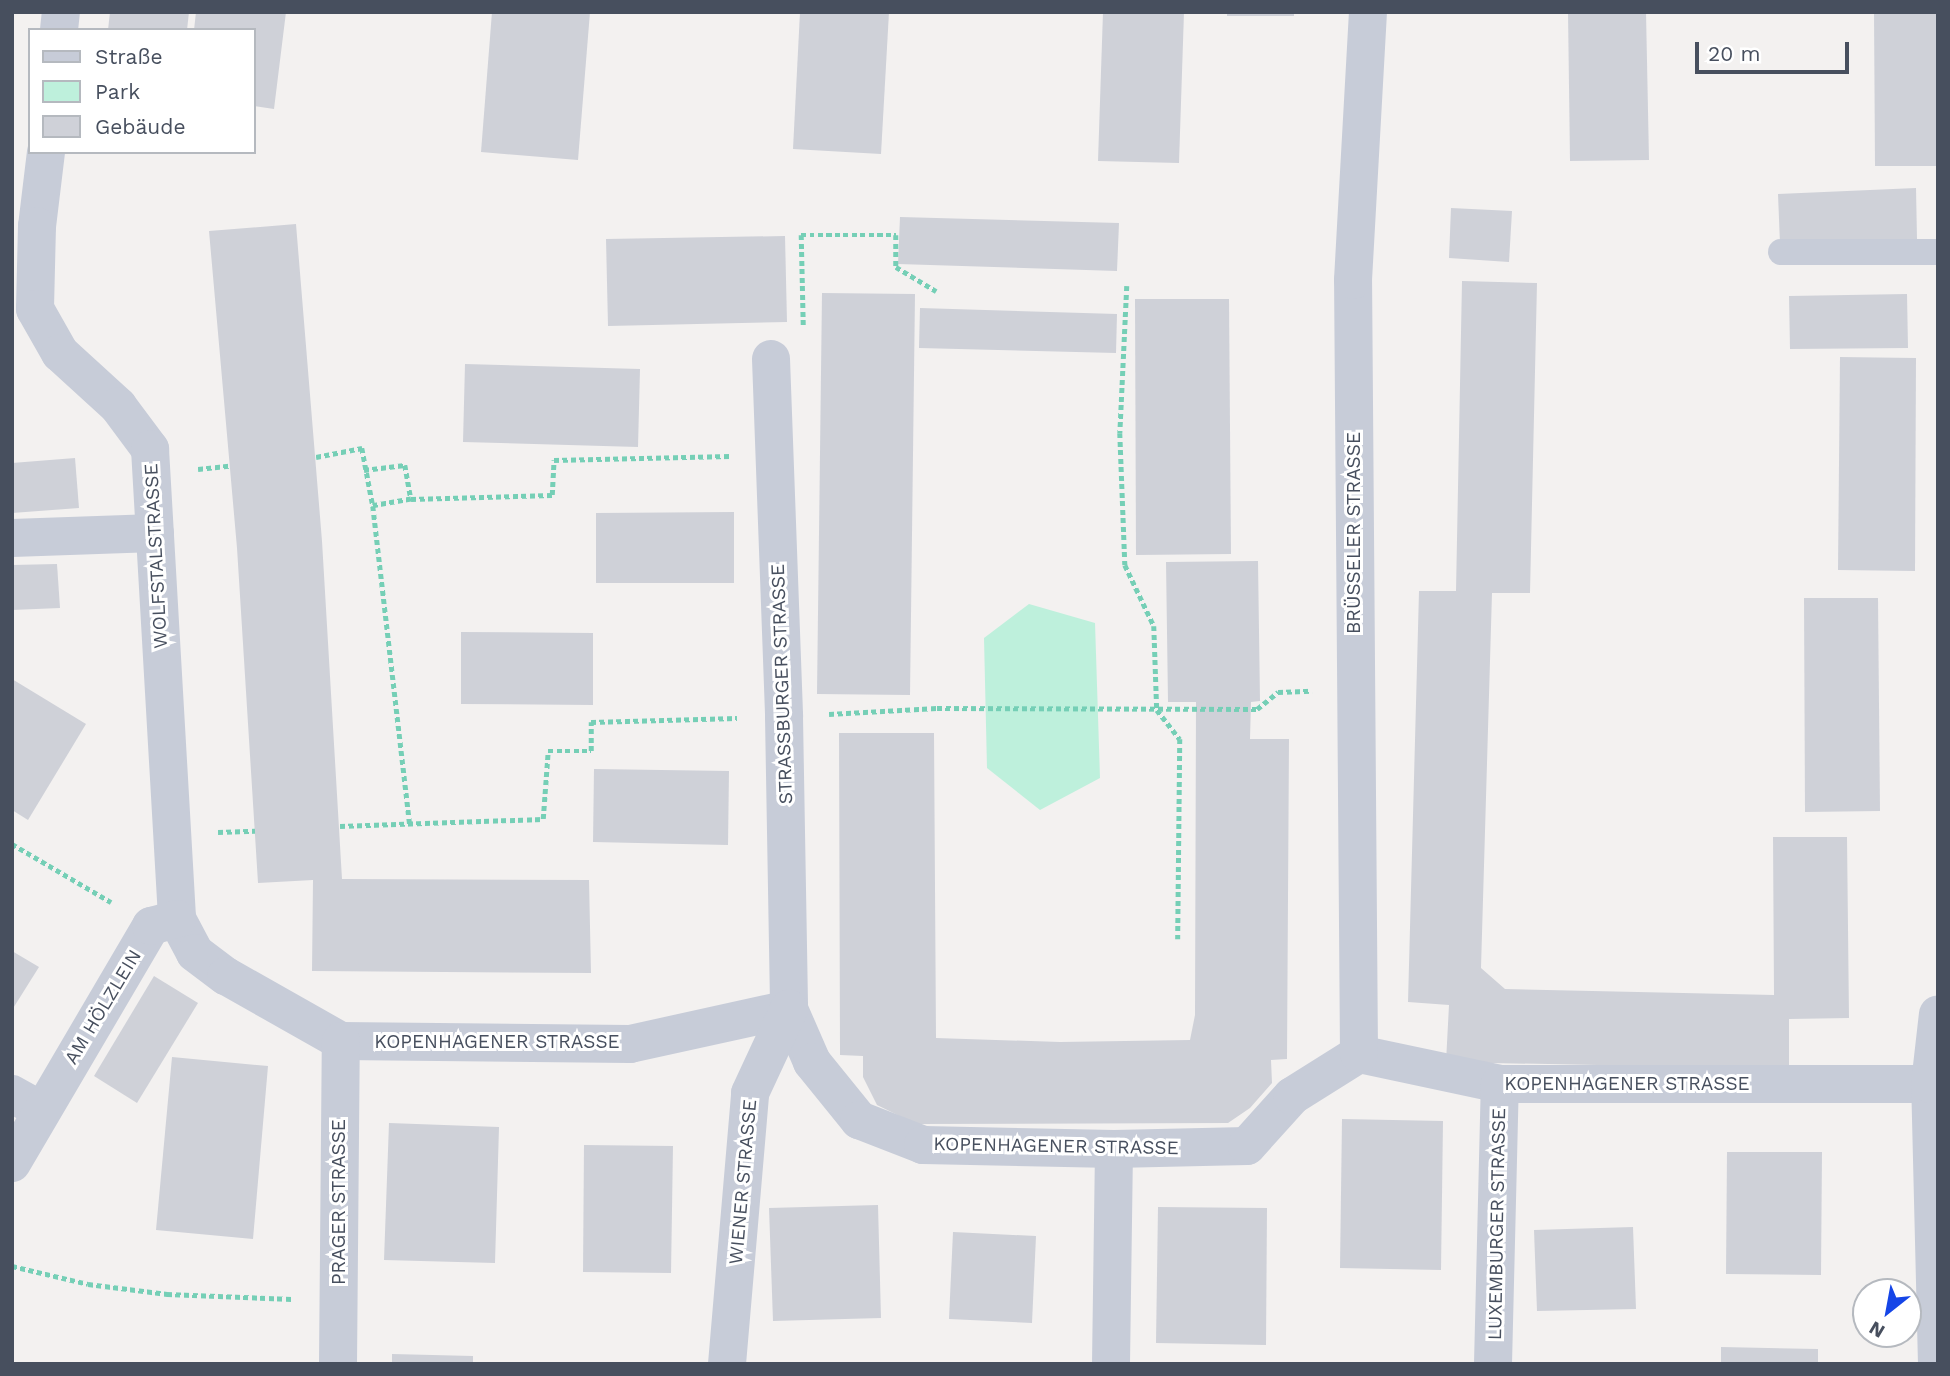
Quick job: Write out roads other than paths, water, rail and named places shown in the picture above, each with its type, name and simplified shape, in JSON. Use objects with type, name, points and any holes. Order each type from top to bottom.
[{"type":"street","name":"BRÜSSELER STRASSE","points":[[1359,1054],[1353,280],[1368,12]]},
{"type":"street","name":"WOLFSTALSTRASSE","points":[[46,154],[37,226],[35,309],[60,353],[118,406],[150,449],[155,533],[164,923]]},
{"type":"street","name":"STRASSBURGER STRASSE","points":[[771,359],[784,717],[789,1009]]},
{"type":"street","points":[[12,538],[155,533]]},
{"type":"street","name":"KOPENHAGENER STRASSE","points":[[164,923],[195,953],[226,976],[341,1041],[629,1044],[789,1009],[811,1062],[859,1120],[923,1145],[1114,1149],[1247,1146],[1292,1096],[1359,1054],[1500,1084],[1930,1084]]},
{"type":"street","name":"AM HÖLZLEIN","points":[[12,1163],[27,1102],[164,923]]},
{"type":"street","name":"WIENER STRASSE","points":[[727,1364],[750,1093],[789,1009]]},
{"type":"street","points":[[1937,1364],[1930,1084],[1938,1014]]},
{"type":"street","name":"PRAGER STRASSE","points":[[338,1364],[341,1041]]},
{"type":"street","name":"LUXEMBURGER STRASSE","points":[[1493,1364],[1500,1084]]},
{"type":"street","points":[[1111,1364],[1114,1149]]},
{"type":"lane","points":[[1781,251],[1938,252]]}]
